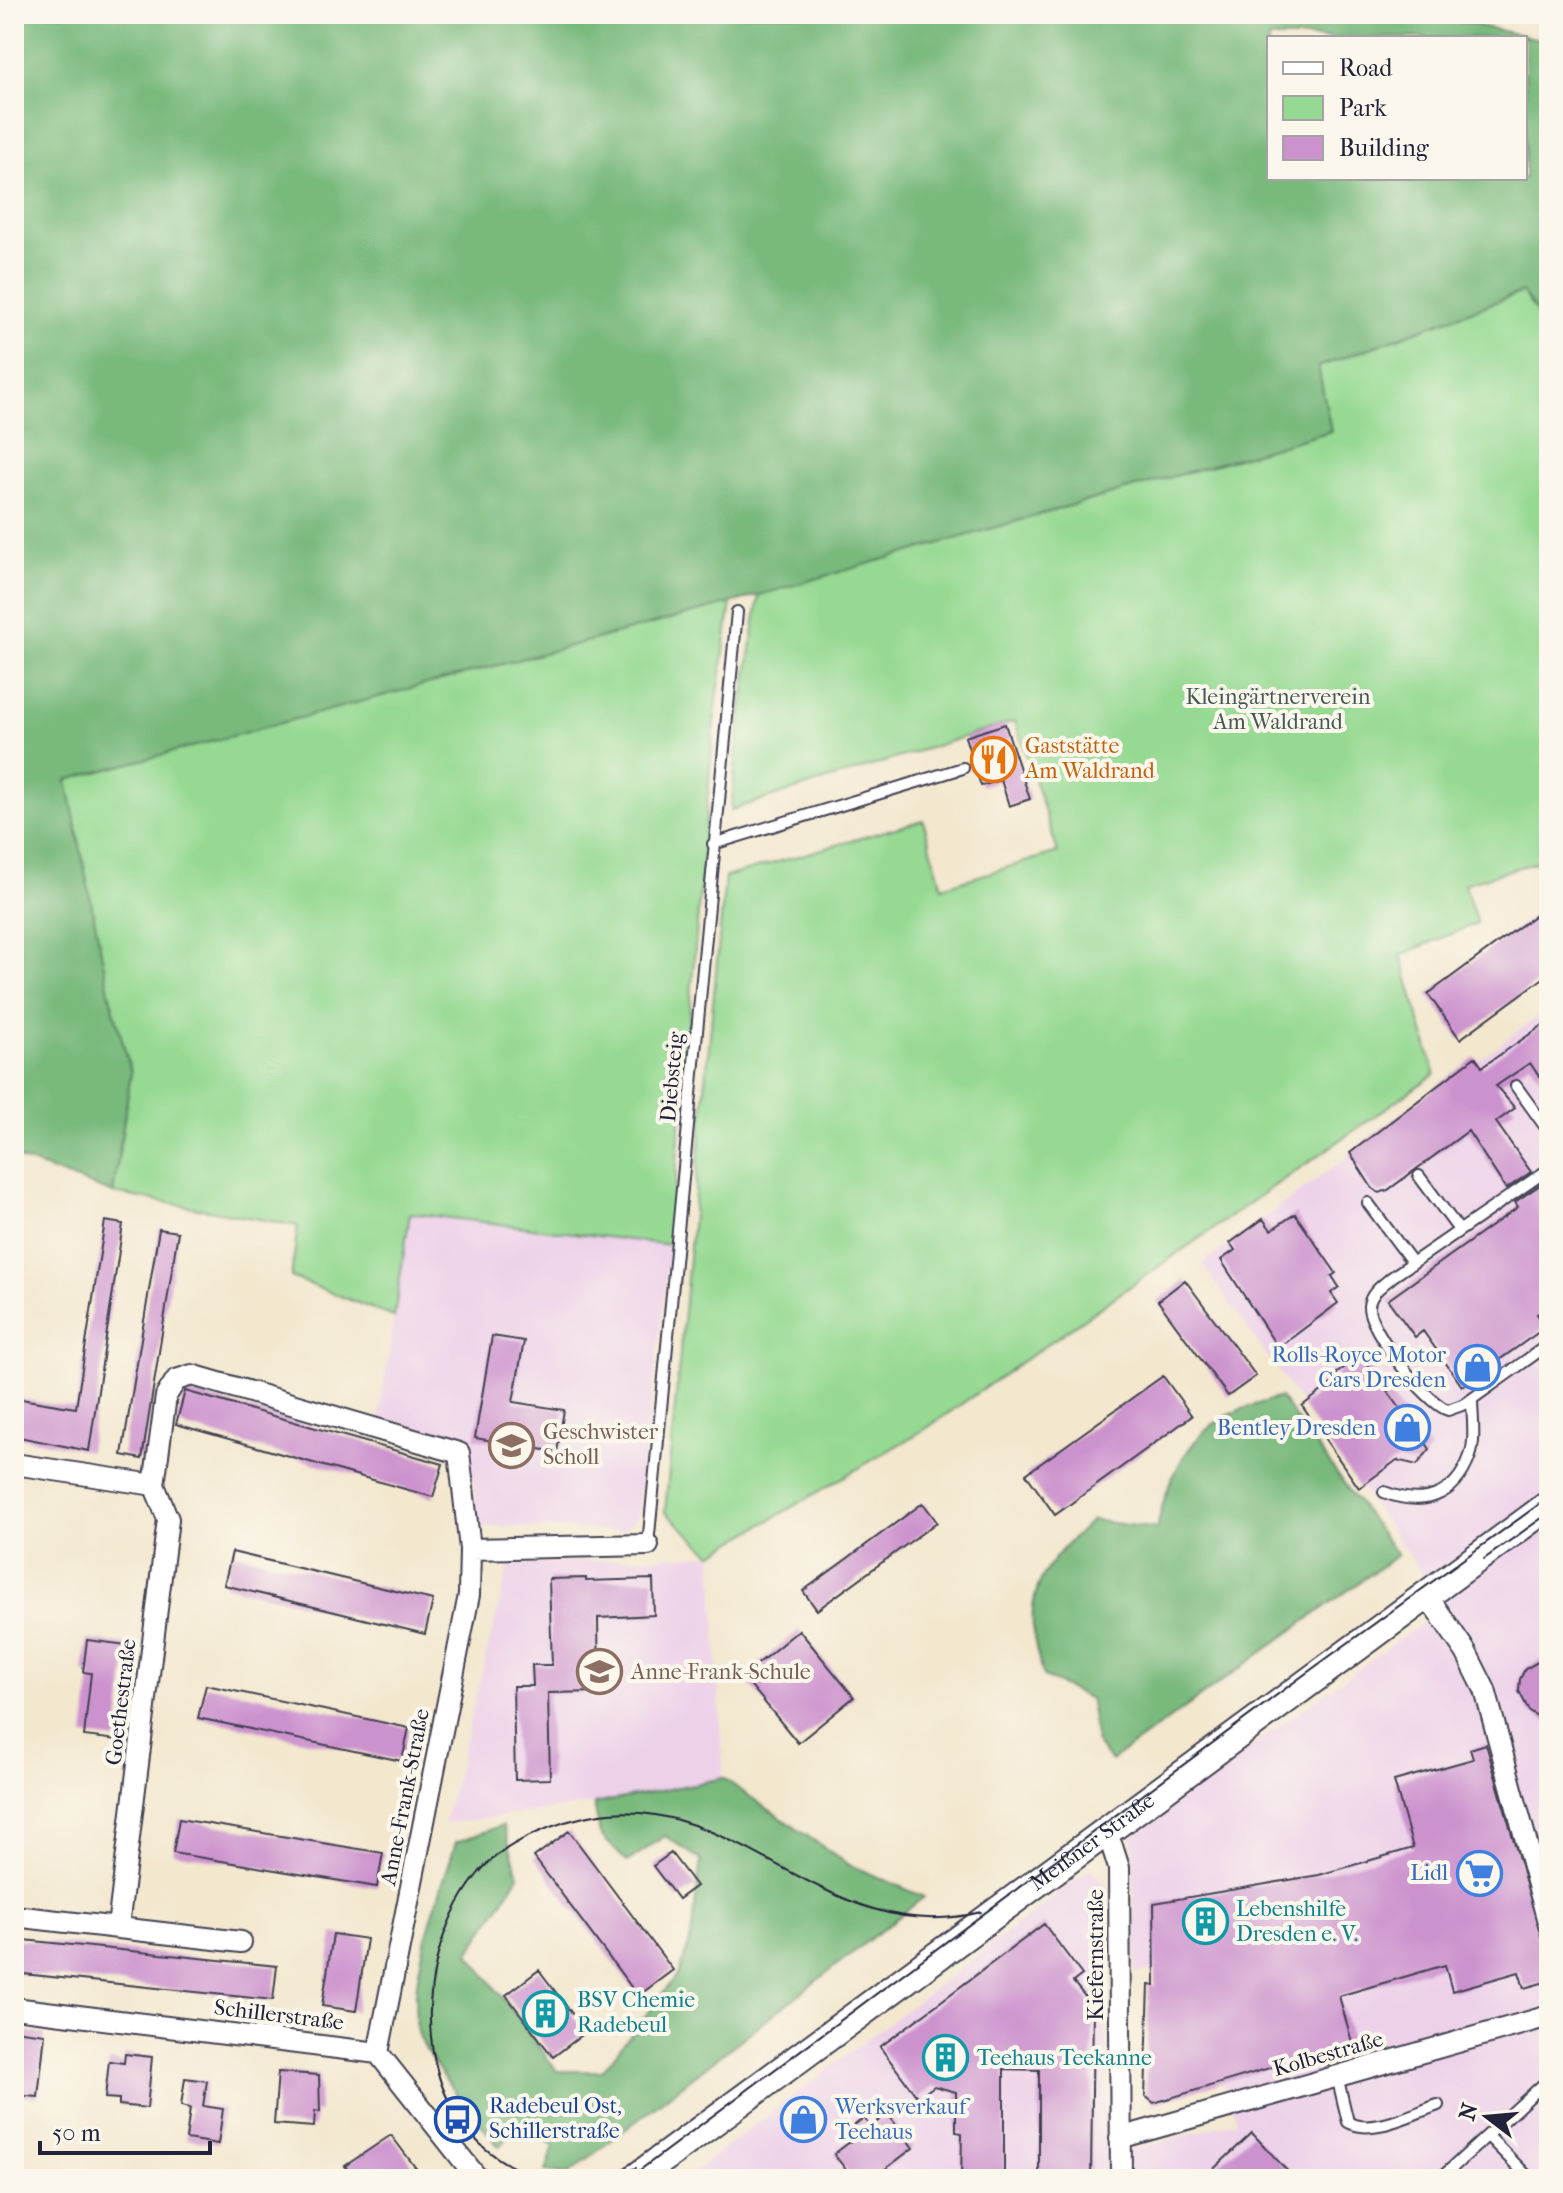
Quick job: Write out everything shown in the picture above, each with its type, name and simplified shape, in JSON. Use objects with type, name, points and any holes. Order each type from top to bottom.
[{"type":"main road","name":"Meißner Straße","points":[[635,2179],[1549,1505]]},
{"type":"street","name":"Goethestraße","points":[[118,1927],[168,1519],[154,1485],[166,1396],[176,1380],[192,1375]]},
{"type":"street","name":"Anne-Frank-Straße","points":[[192,1375],[459,1453],[470,1549],[469,1595],[378,2053]]},
{"type":"street","points":[[14,1464],[154,1485]]},
{"type":"street","points":[[470,1549],[648,1545]]},
{"type":"street","points":[[1426,1594],[1466,1652],[1485,1690],[1549,1925]]},
{"type":"street","name":"Kiefernstraße","points":[[1103,1831],[1119,1868],[1121,2179]]},
{"type":"street","points":[[14,1916],[241,1942]]},
{"type":"street","name":"Schillerstraße","points":[[14,2008],[378,2053]]},
{"type":"street","name":"Kolbestraße","points":[[1120,2138],[1549,2016]]},
{"type":"street","points":[[378,2053],[478,2179]]},
{"type":"lane","name":"Diebsteig","points":[[648,1545],[737,612]]},
{"type":"lane","points":[[713,844],[963,768]]},
{"type":"lane","points":[[1516,1086],[1549,1132]]},
{"type":"lane","points":[[1549,1169],[1412,1262],[1373,1295],[1369,1307],[1371,1320],[1412,1378],[1435,1404],[1448,1410],[1472,1399],[1549,1344]]},
{"type":"lane","points":[[1419,1176],[1459,1230]]},
{"type":"lane","points":[[1368,1203],[1412,1262]]},
{"type":"lane","points":[[1384,1492],[1406,1501],[1432,1499],[1457,1481],[1471,1454],[1472,1399]]},
{"type":"lane","points":[[1337,2076],[1348,2122],[1354,2125],[1371,2126],[1438,2105]]},
{"type":"lane","points":[[1440,2179],[1549,2079]]},
{"type":"lane","points":[[1488,2136],[1530,2179]]},
{"type":"shaded area","points":[[1549,1008],[1549,2179],[684,2179],[1090,1869],[1109,1887],[1106,2150],[1139,2148],[1237,2121],[1210,2044],[1205,1967],[1135,1973],[1132,1833],[1445,1606],[1202,1264]]},
{"type":"shaded area","points":[[409,1213],[670,1245],[637,1519],[621,1531],[478,1526],[469,1450],[379,1418]]},
{"type":"shaded area","name":"Anne-Frank-Schule","points":[[712,1554],[723,1778],[594,1804],[444,1824],[509,1565]]},
{"type":"green space","points":[[14,14],[1424,14],[1526,36],[1267,36],[1267,180],[1527,180],[1527,36],[1549,41],[1549,331],[1522,292],[1318,367],[1331,431],[731,603],[67,780],[109,992],[131,1072],[113,1193],[14,1157]]},
{"type":"green space","name":"Kleingärtnerverein Am Waldrand","points":[[1523,292],[1549,331],[1549,858],[1464,884],[1477,923],[1401,955],[1435,1074],[927,1428],[712,1554],[665,1512],[725,877],[923,820],[942,887],[1058,852],[1015,721],[731,810],[739,729],[759,595],[1331,431],[1318,367]]},
{"type":"green space","points":[[731,603],[714,721],[670,1245],[410,1213],[394,1317],[291,1277],[298,1226],[113,1193],[131,1072],[109,992],[66,780]]},
{"type":"green space","points":[[1280,1397],[1397,1555],[1111,1761],[1096,1743],[1090,1699],[1044,1677],[1033,1627],[1037,1589],[1057,1556],[1092,1520],[1157,1529],[1165,1496],[1179,1464],[1199,1437],[1233,1413]]},
{"type":"green space","points":[[723,1778],[848,1864],[924,1897],[568,2174],[546,2171],[554,2146],[521,2124],[499,2147],[431,2058],[418,2032],[415,2011],[426,1937],[456,1842],[503,1825],[519,1876],[469,1953],[557,2071],[602,2071],[679,1973],[691,1937],[701,1860],[665,1836],[627,1862],[600,1834],[594,1804]]},
{"type":"building","name":"Gaststätte Am Waldrand","points":[[1005,724],[1030,799],[1009,806],[1001,780],[981,786],[965,737]]},
{"type":"building","points":[[1549,905],[1549,974],[1460,1039],[1428,994]]},
{"type":"building","points":[[1549,1021],[1549,1091],[1530,1063],[1496,1086],[1515,1108],[1496,1122],[1531,1172],[1506,1189],[1468,1131],[1388,1190],[1379,1193],[1372,1188],[1350,1153],[1475,1057],[1482,1067]]},
{"type":"building","points":[[1549,1179],[1549,1305],[1537,1314],[1546,1327],[1462,1386],[1423,1331],[1415,1337],[1388,1300],[1518,1207],[1515,1202]]},
{"type":"building","points":[[1295,1214],[1336,1273],[1332,1276],[1339,1287],[1331,1293],[1338,1303],[1278,1348],[1221,1260],[1235,1250],[1230,1243],[1263,1219],[1271,1230]]},
{"type":"building","points":[[105,1221],[123,1224],[89,1451],[14,1436],[14,1398],[76,1408]]},
{"type":"building","points":[[159,1229],[178,1232],[142,1459],[122,1455]]},
{"type":"building","points":[[1185,1280],[1256,1376],[1228,1396],[1158,1301]]},
{"type":"building","points":[[492,1336],[524,1341],[513,1402],[564,1410],[557,1452],[475,1438]]},
{"type":"building","points":[[1361,1355],[1430,1449],[1417,1465],[1397,1460],[1359,1488],[1302,1406],[1339,1378],[1336,1374]]},
{"type":"building","points":[[1163,1376],[1192,1416],[1055,1515],[1026,1474]]},
{"type":"building","points":[[185,1391],[443,1464],[433,1497],[176,1424]]},
{"type":"building","points":[[923,1503],[937,1522],[817,1610],[803,1591]]},
{"type":"building","points":[[232,1552],[433,1600],[425,1634],[224,1585]]},
{"type":"building","points":[[586,1578],[586,1581],[653,1579],[654,1615],[598,1618],[599,1692],[548,1693],[550,1779],[515,1780],[513,1686],[533,1686],[532,1665],[552,1665],[549,1579]]},
{"type":"building","points":[[799,1630],[854,1697],[798,1743],[743,1676]]},
{"type":"building","points":[[87,1640],[128,1645],[117,1740],[84,1736],[91,1673],[83,1672]]},
{"type":"building","points":[[1549,1656],[1549,1723],[1529,1711],[1519,1691],[1525,1669]]},
{"type":"building","points":[[206,1685],[409,1728],[402,1761],[198,1718]]},
{"type":"building","points":[[1486,1744],[1549,1963],[1549,1981],[1524,1988],[1519,1972],[1452,1991],[1445,1965],[1339,1996],[1356,2056],[1323,2066],[1319,2053],[1154,2103],[1145,2096],[1149,1985],[1155,1986],[1154,1903],[1319,1875],[1413,1848],[1394,1781],[1473,1759],[1470,1749]]},
{"type":"building","points":[[179,1819],[383,1853],[377,1887],[173,1853]]},
{"type":"building","points":[[569,1831],[673,1970],[638,1996],[534,1857]]},
{"type":"building","points":[[671,1853],[696,1886],[678,1899],[653,1866]]},
{"type":"building","name":"Teehaus Teekanne","points":[[1044,1924],[1082,1975],[1073,1982],[1093,2006],[1091,2179],[1039,2179],[1039,2070],[1004,2069],[1004,2179],[961,2179],[962,2133],[956,2132],[956,2092],[934,2086],[918,2098],[880,2047]]},
{"type":"building","points":[[333,1934],[367,1939],[356,2011],[322,2006]]},
{"type":"building","points":[[14,1939],[277,1966],[273,2000],[14,1973]]},
{"type":"building","name":"BSV Chemie Radebeul","points":[[539,1970],[586,2032],[553,2057],[506,1995]]},
{"type":"building","points":[[14,2030],[45,2034],[38,2097],[14,2095]]},
{"type":"building","points":[[125,2054],[152,2057],[147,2108],[119,2105],[119,2099],[105,2098],[109,2061],[124,2063]]},
{"type":"building","points":[[278,2072],[319,2075],[320,2112],[315,2111],[314,2127],[274,2124]]},
{"type":"building","points":[[185,2078],[207,2081],[203,2106],[223,2109],[218,2144],[186,2139],[190,2108],[181,2106]]},
{"type":"building","points":[[888,2114],[913,2148],[872,2179],[853,2179],[834,2154],[851,2141],[845,2132],[864,2118],[870,2127]]},
{"type":"building","points":[[1252,2133],[1295,2179],[1203,2179]]},
{"type":"building","points":[[391,2135],[424,2179],[355,2179],[345,2166]]},
{"type":"tram line","points":[[628,2179],[1301,1677],[1549,1497]]},
{"type":"tram line","points":[[1484,1559],[1549,1513]]},
{"type":"tram line","points":[[545,2179],[501,2160],[467,2130],[445,2092],[433,2050],[430,2004],[437,1958],[453,1914],[477,1875],[501,1852],[533,1834],[584,1817],[650,1814],[698,1826],[831,1893],[878,1910],[927,1918],[981,1912]]},
{"type":"tram line","points":[[603,2179],[636,2168]]},
{"type":"place","name":"Gaststätte Am Waldrand","points":[[994,759]]},
{"type":"place","name":"Rolls-Royce Motor Cars Dresden","points":[[1477,1368]]},
{"type":"place","name":"Bentley Dresden","points":[[1407,1428]]},
{"type":"place","name":"Geschwister Scholl","points":[[512,1445]]},
{"type":"place","name":"Anne-Frank-Schule","points":[[600,1672]]},
{"type":"place","name":"Lidl","points":[[1479,1873]]},
{"type":"place","name":"Lebenshilfe Dresden e. V.","points":[[1205,1922]]},
{"type":"place","name":"BSV Chemie Radebeul","points":[[546,2013]]},
{"type":"place","name":"Teehaus Teekanne","points":[[946,2058]]},
{"type":"place","name":"Radebeul Ost, Schillerstraße","points":[[458,2119]]},
{"type":"place","name":"Werksverkauf Teehaus","points":[[804,2120]]}]
